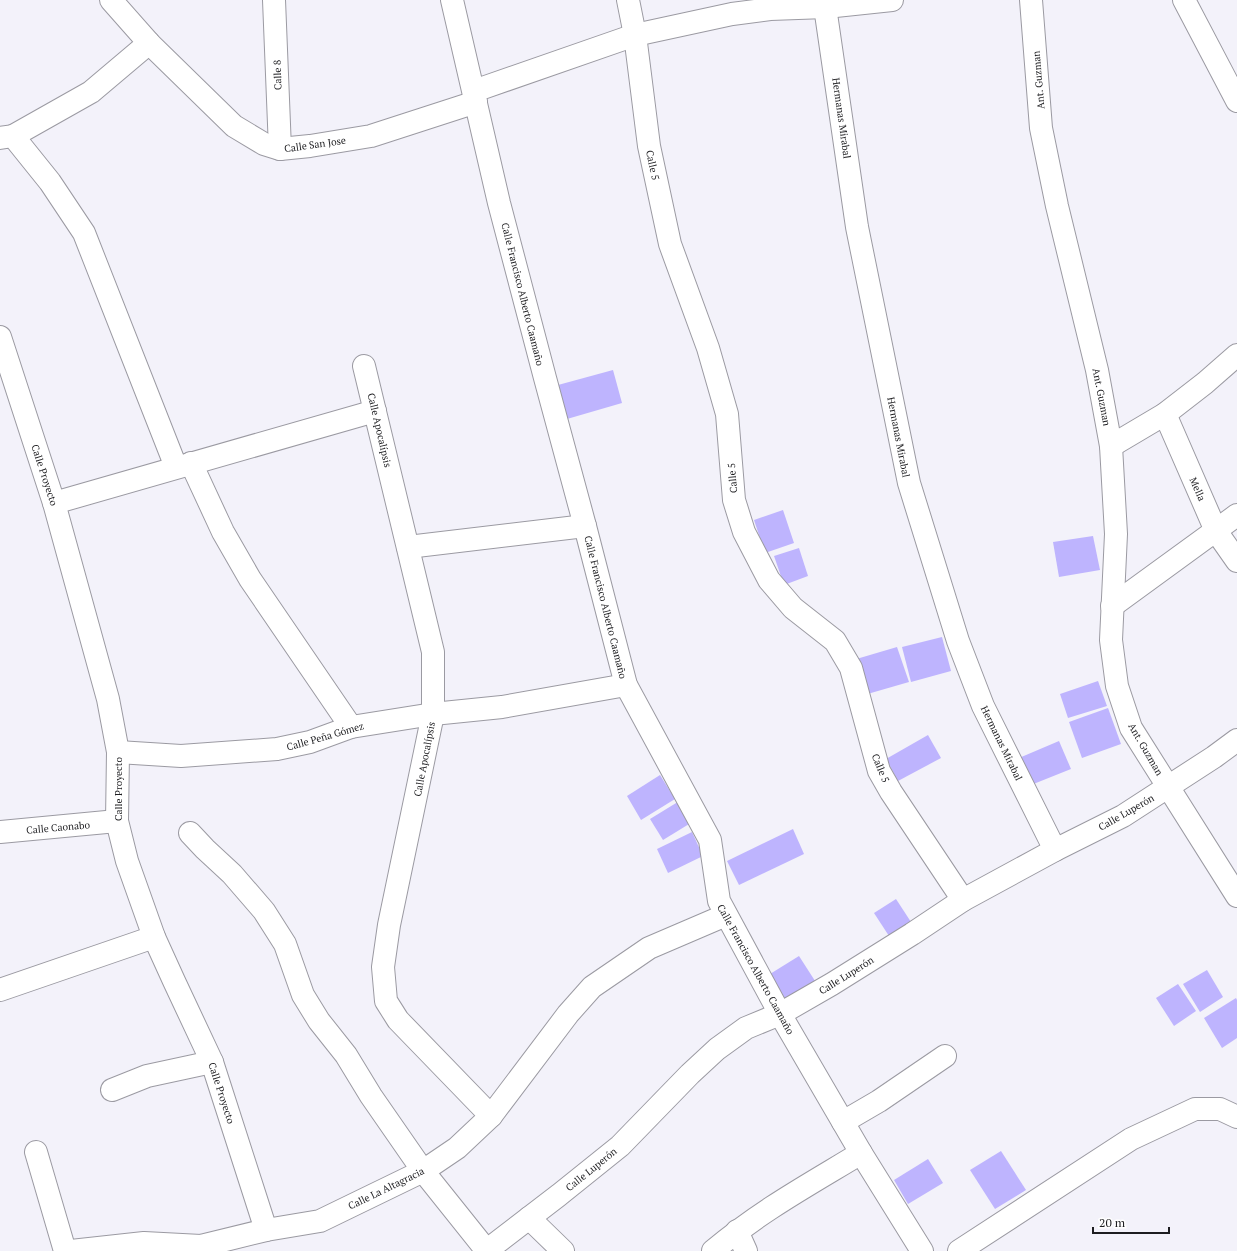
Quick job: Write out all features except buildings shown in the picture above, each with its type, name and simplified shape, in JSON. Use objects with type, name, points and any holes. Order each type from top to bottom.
[{"type":"street","name":"Calle San Jose","points":[[111,0],[149,42],[234,126],[264,144],[280,149],[310,146],[371,136],[635,35],[732,14],[825,4],[892,0]]},
{"type":"street","name":"Calle 8","points":[[274,0],[280,149]]},
{"type":"street","name":"Calle Francisco Alberto Caamaño","points":[[452,0],[505,226],[626,685],[710,840],[719,901],[726,915],[780,1014],[843,1122],[922,1251]]},
{"type":"street","name":"Calle 5","points":[[628,0],[635,35],[649,146],[670,244],[708,348],[727,414],[734,500],[744,532],[769,580],[793,608],[835,641],[851,668],[879,771],[891,792],[962,900]]},
{"type":"street","name":"Ant. Guzman","points":[[1031,0],[1041,128],[1057,206],[1097,370],[1111,446],[1116,534],[1110,640],[1117,686],[1131,728],[1168,787],[1230,872],[1237,896]]},
{"type":"street","points":[[1184,0],[1237,101]]},
{"type":"street","name":"Hermanas Mirabal","points":[[825,4],[857,227],[909,483],[958,641],[983,706],[1055,850]]},
{"type":"street","points":[[149,42],[91,92],[7,137],[50,182],[84,233],[184,465],[250,579],[351,727]]},
{"type":"street","name":"Calle Proyecto","points":[[0,337],[54,503],[108,699],[118,752],[117,821],[128,861],[154,937],[212,1062],[266,1230]]},
{"type":"street","points":[[1111,446],[1165,414],[1237,355]]},
{"type":"street","name":"Calle Apocalípsis","points":[[364,366],[433,652],[432,714],[389,926],[383,967],[386,1001],[398,1020],[490,1116]]},
{"type":"street","points":[[54,503],[375,411]]},
{"type":"street","name":"Mella","points":[[1165,414],[1216,531],[1237,561]]},
{"type":"street","points":[[1112,606],[1237,515]]},
{"type":"street","points":[[408,547],[585,526]]},
{"type":"street","name":"Calle Peña Gómez","points":[[118,752],[181,756],[277,749],[310,742],[351,727],[432,714],[502,707],[626,685]]},
{"type":"street","name":"Calle Luperón","points":[[486,1251],[620,1146],[690,1074],[717,1049],[746,1028],[780,1014],[832,984],[912,934],[962,900],[1055,850],[1123,816],[1214,758],[1237,740]]},
{"type":"street","name":"Calle Caonabo","points":[[0,832],[117,821]]},
{"type":"street","points":[[190,833],[232,874],[264,910],[284,944],[303,995],[319,1021],[346,1055],[371,1096],[423,1171],[486,1251]]},
{"type":"street","name":"Calle La Altagracia","points":[[83,1250],[144,1243],[201,1246],[266,1230],[320,1220],[423,1171],[457,1148],[490,1116],[568,1014],[592,987],[649,948],[726,915]]},
{"type":"street","points":[[0,990],[154,937]]},
{"type":"street","points":[[843,1122],[879,1101],[945,1056]]},
{"type":"street","points":[[112,1090],[147,1076],[212,1062]]},
{"type":"street","points":[[959,1251],[1131,1139],[1196,1109],[1228,1113]]},
{"type":"street","points":[[36,1152],[65,1251]]},
{"type":"street","points":[[713,1251],[766,1210],[862,1153]]},
{"type":"street","points":[[529,1218],[564,1251]]},
{"type":"street","points":[[737,1231],[746,1251]]}]
